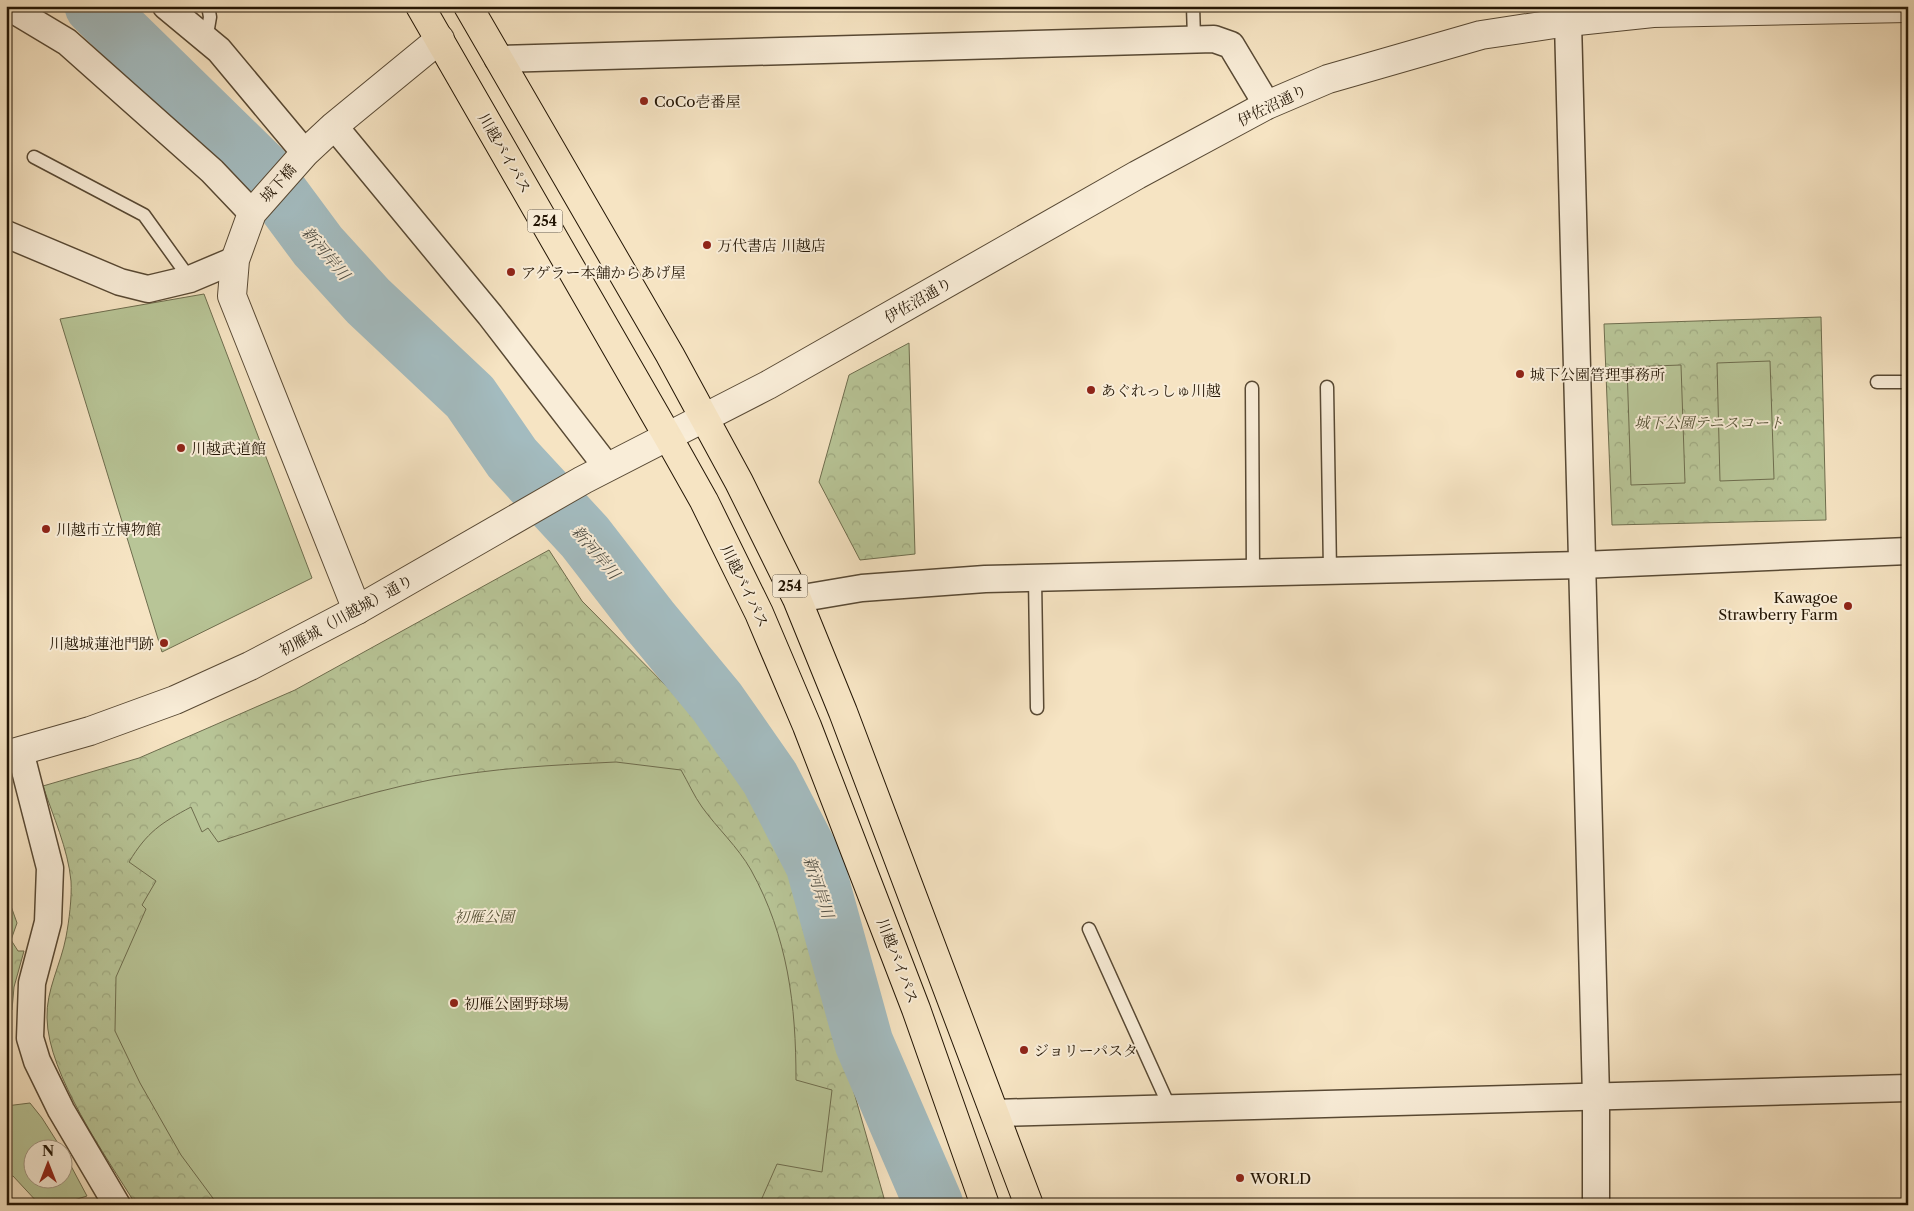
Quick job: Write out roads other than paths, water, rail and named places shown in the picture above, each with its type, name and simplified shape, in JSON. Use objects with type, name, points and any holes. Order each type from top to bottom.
[{"type":"highway","name":"川越バイパス","points":[[420,6],[704,501],[759,613],[808,726],[916,1009],[985,1205]]},
{"type":"highway","name":"254","points":[[468,6],[704,418],[739,482],[797,599],[843,712],[1030,1205]]},
{"type":"street","points":[[7,6],[66,42],[212,171],[252,212],[235,260],[232,296],[357,610]]},
{"type":"street","points":[[166,6],[219,50],[305,154]]},
{"type":"street","name":"伊佐沼通り","points":[[668,437],[768,385],[1137,175],[1267,105],[1328,78],[1481,35],[1568,22],[1652,14],[1840,8],[1908,8]]},
{"type":"street","points":[[1568,22],[1596,1097],[1596,1205]]},
{"type":"street","points":[[498,59],[1194,38],[1214,39],[1231,45],[1267,105]]},
{"type":"street","name":"城下橋","points":[[252,212],[305,154],[334,126],[440,39]]},
{"type":"street","points":[[334,126],[490,315],[607,467]]},
{"type":"street","points":[[6,234],[120,282],[148,288],[190,279],[235,260]]},
{"type":"street","name":"初雁城（川越城）通り","points":[[13,753],[90,731],[176,700],[250,666],[357,610],[583,480],[668,437]]},
{"type":"street","points":[[797,599],[862,588],[985,579],[1582,565],[1908,551]]},
{"type":"street","points":[[13,753],[50,868],[48,922],[32,983],[30,1038],[37,1061],[61,1110],[116,1205]]},
{"type":"street","points":[[995,1113],[1908,1088]]},
{"type":"lane","points":[[206,40],[210,17],[208,6]]},
{"type":"lane","points":[[1193,6],[1194,38]]},
{"type":"lane","points":[[34,157],[144,215],[190,279]]},
{"type":"lane","points":[[1877,382],[1908,382]]},
{"type":"lane","points":[[1252,388],[1253,573]]},
{"type":"lane","points":[[1327,388],[1330,571]]},
{"type":"lane","points":[[1035,578],[1037,708]]},
{"type":"lane","points":[[1090,929],[1170,1108]]},
{"type":"waterway","name":"新河岸川","points":[[94,6],[261,169],[318,246],[368,301],[470,397],[512,458],[585,537],[650,621],[717,702],[770,778],[815,865],[864,1043],[934,1205]]},
{"type":"place","name":"CoCo壱番屋","points":[[644,101]]},
{"type":"place","name":"万代書店 川越店","points":[[707,245]]},
{"type":"place","name":"アゲラー本舗からあげ屋","points":[[511,272]]},
{"type":"place","name":"城下公園管理事務所","points":[[1520,374]]},
{"type":"place","name":"あぐれっしゅ川越","points":[[1091,390]]},
{"type":"place","name":"川越武道館","points":[[181,448]]},
{"type":"place","name":"川越市立博物館","points":[[46,529]]},
{"type":"place","name":"Kawagoe Strawberry Farm","points":[[1848,606]]},
{"type":"place","name":"川越城蓮池門跡","points":[[164,643]]},
{"type":"place","name":"初雁公園野球場","points":[[454,1003]]},
{"type":"place","name":"ジョリーパスタ","points":[[1024,1050]]},
{"type":"place","name":"WORLD","points":[[1240,1178]]},
{"type":"park label","name":"城下公園テニスコート","points":[[1709,422]]},
{"type":"park label","name":"初雁公園","points":[[484,916]]}]
